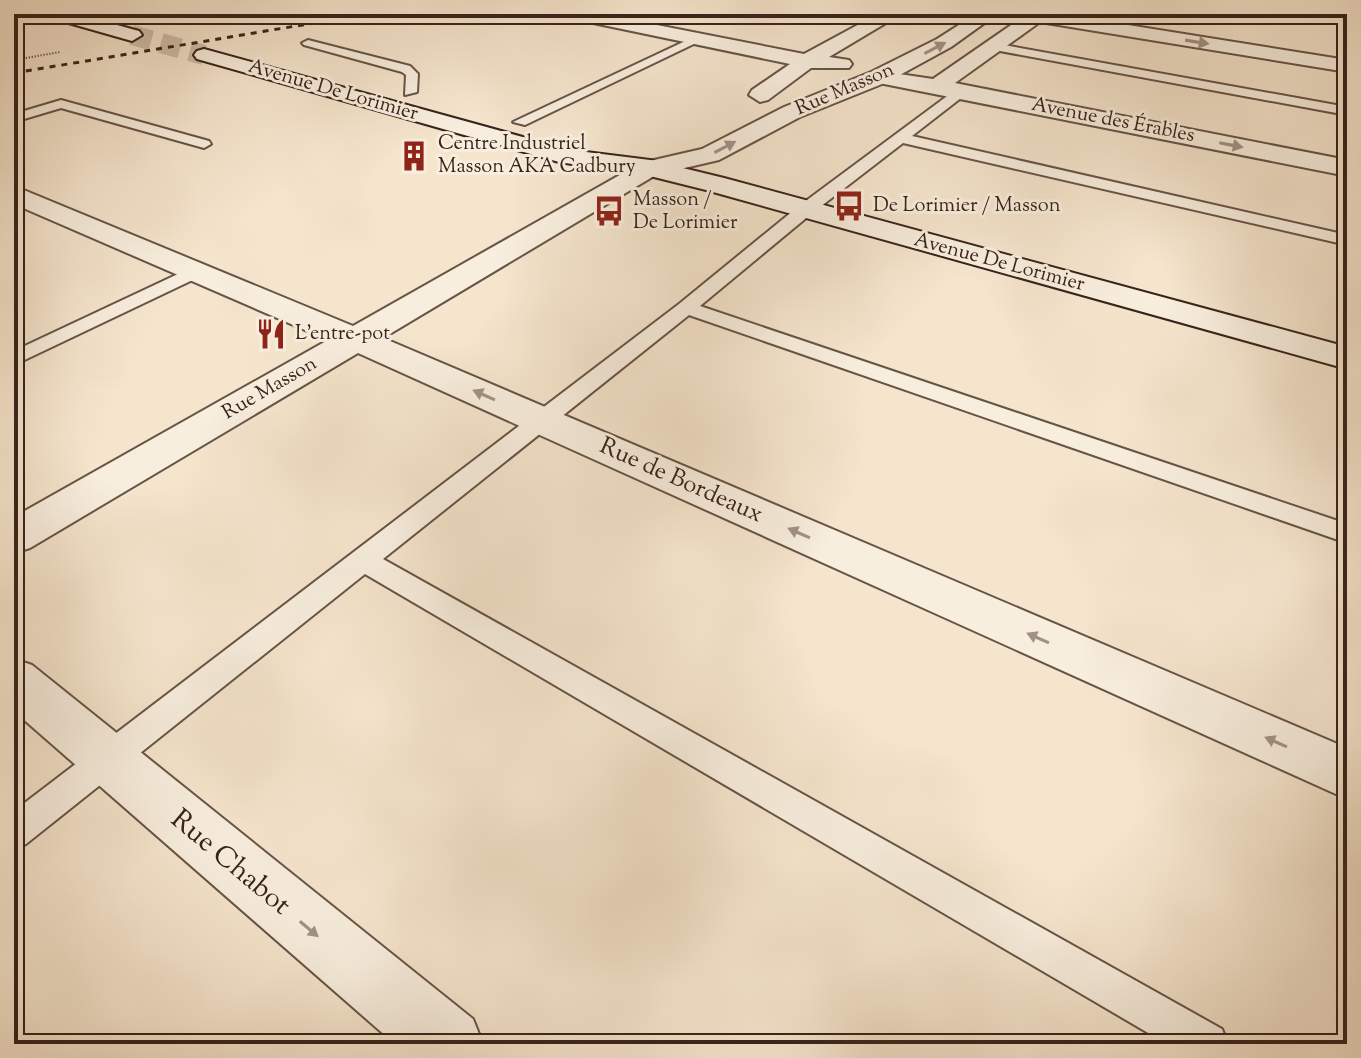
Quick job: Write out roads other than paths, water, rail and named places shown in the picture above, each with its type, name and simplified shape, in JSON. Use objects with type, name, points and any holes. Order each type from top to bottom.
[{"type":"street","points":[[57,14],[132,35]]},
{"type":"street","points":[[109,14],[153,26]]},
{"type":"street","points":[[574,14],[807,61]]},
{"type":"street","name":"Rue Masson","points":[[807,61],[849,62],[752,99],[807,61],[892,14]]},
{"type":"street","name":"Rue Masson","points":[[14,537],[650,168],[710,155],[792,112],[879,77],[944,43],[988,14]]},
{"type":"street","points":[[937,86],[1038,15],[1347,66]]},
{"type":"street","name":"Avenue De Lorimier","points":[[234,45],[594,143],[650,168]]},
{"type":"street","name":"Avenue De Lorimier","points":[[204,55],[568,157],[650,168],[1347,358]]},
{"type":"street","name":"Avenue des Érables","points":[[879,77],[1347,168]]},
{"type":"street","name":"Rue Masson","points":[[650,168],[670,142],[682,135]]},
{"type":"street","name":"Rue de Bordeaux","points":[[17,197],[540,419],[1347,774]]},
{"type":"street","name":"Rue Chabot","points":[[14,680],[448,1044]]},
{"type":"lane","points":[[520,122],[696,39]]},
{"type":"lane","points":[[308,43],[406,69],[412,74],[410,92]]},
{"type":"lane","points":[[993,47],[1347,111]]},
{"type":"lane","points":[[14,832],[686,308],[805,210],[963,91]]},
{"type":"lane","points":[[14,118],[61,104],[204,144]]},
{"type":"lane","points":[[901,138],[1347,240]]},
{"type":"lane","points":[[16,356],[195,272]]},
{"type":"lane","points":[[686,308],[1347,534]]},
{"type":"lane","points":[[362,560],[1207,1044]]},
{"type":"tunnel","points":[[132,35],[204,55]]},
{"type":"railway","points":[[14,73],[368,14]]},
{"type":"place","name":"Centre Industriel Masson AKA Cadbury","points":[[414,156]]},
{"type":"place","name":"De Lorimier / Masson","points":[[849,206]]},
{"type":"place","name":"Masson / De Lorimier","points":[[609,211]]},
{"type":"place","name":"L'entre-pot","points":[[271,334]]}]
